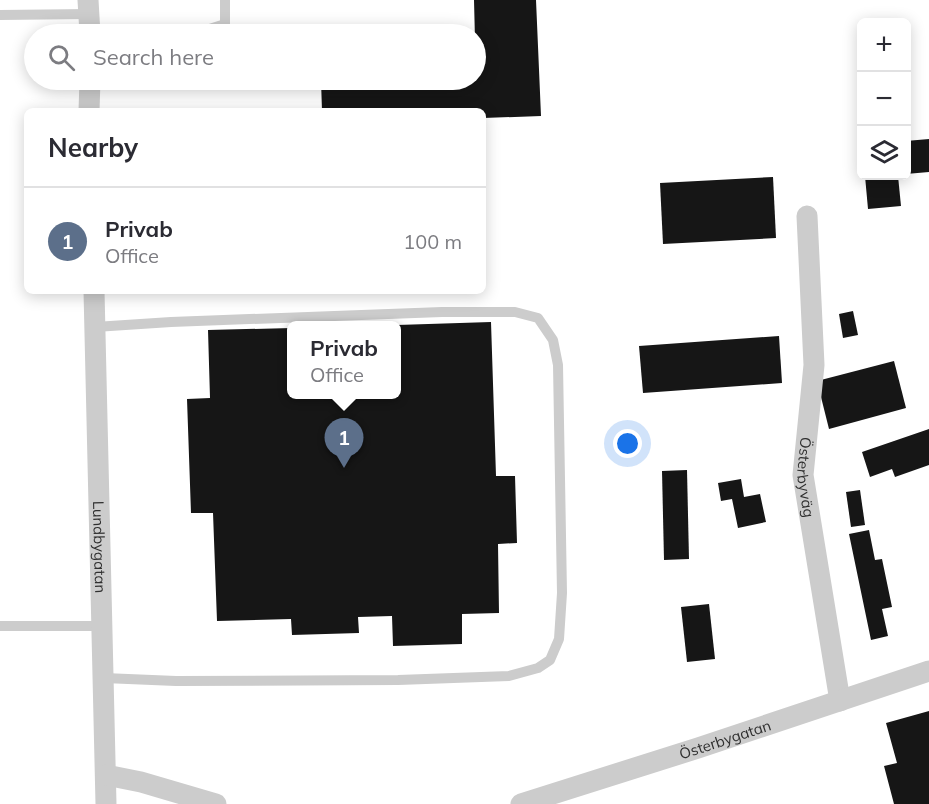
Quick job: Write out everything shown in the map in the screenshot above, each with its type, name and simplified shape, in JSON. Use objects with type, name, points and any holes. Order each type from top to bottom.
[{"type":"street","points":[[89,108],[90,90]]},
{"type":"street","name":"Österbyväg","points":[[807,216],[814,365],[803,475],[840,701]]},
{"type":"street","name":"Lundbygatan","points":[[94,294],[106,804]]},
{"type":"street","name":"Österbygatan","points":[[521,804],[929,671]]},
{"type":"street","points":[[106,775],[141,782],[216,804]]},
{"type":"lane","points":[[225,0],[225,24]]},
{"type":"lane","points":[[0,15],[89,16]]},
{"type":"lane","points":[[95,327],[419,313],[515,312],[538,318],[553,340],[558,377],[562,593],[559,639],[550,660],[538,668],[509,676],[176,681],[104,678]]},
{"type":"lane","points":[[0,626],[103,626]]},
{"type":"building","points":[[474,0],[536,0],[541,116],[486,118],[486,108],[322,108],[321,90],[486,90],[486,24],[475,24]]},
{"type":"building","points":[[929,139],[929,172],[911,174],[911,141]]},
{"type":"building","points":[[773,177],[776,238],[663,244],[660,183]]},
{"type":"building","points":[[865,180],[898,180],[901,206],[868,209]]},
{"type":"building","points":[[853,311],[858,335],[843,338],[839,314]]},
{"type":"building","points":[[491,322],[496,476],[515,476],[517,543],[498,544],[499,613],[462,614],[462,644],[393,646],[392,616],[358,617],[359,633],[292,635],[291,619],[217,621],[213,513],[191,513],[187,399],[210,398],[208,330],[287,328],[287,399],[401,399],[401,325]]},
{"type":"building","points":[[779,336],[782,383],[643,393],[639,346]]},
{"type":"building","points":[[894,361],[906,408],[829,429],[817,381]]},
{"type":"building","points":[[929,429],[929,465],[895,477],[892,469],[870,477],[862,452]]},
{"type":"building","points":[[687,470],[689,559],[664,560],[662,471]]},
{"type":"building","points":[[741,479],[744,497],[760,494],[766,522],[738,528],[732,499],[721,501],[718,483]]},
{"type":"building","points":[[860,490],[865,525],[851,527],[846,492]]},
{"type":"building","points":[[869,530],[875,560],[882,559],[892,607],[882,609],[888,636],[871,640],[849,534]]},
{"type":"building","points":[[709,604],[715,659],[687,662],[681,607]]},
{"type":"building","points":[[929,711],[929,804],[894,804],[884,766],[897,763],[886,723]]},
{"type":"place","name":"Privab","points":[[344,468]]}]
